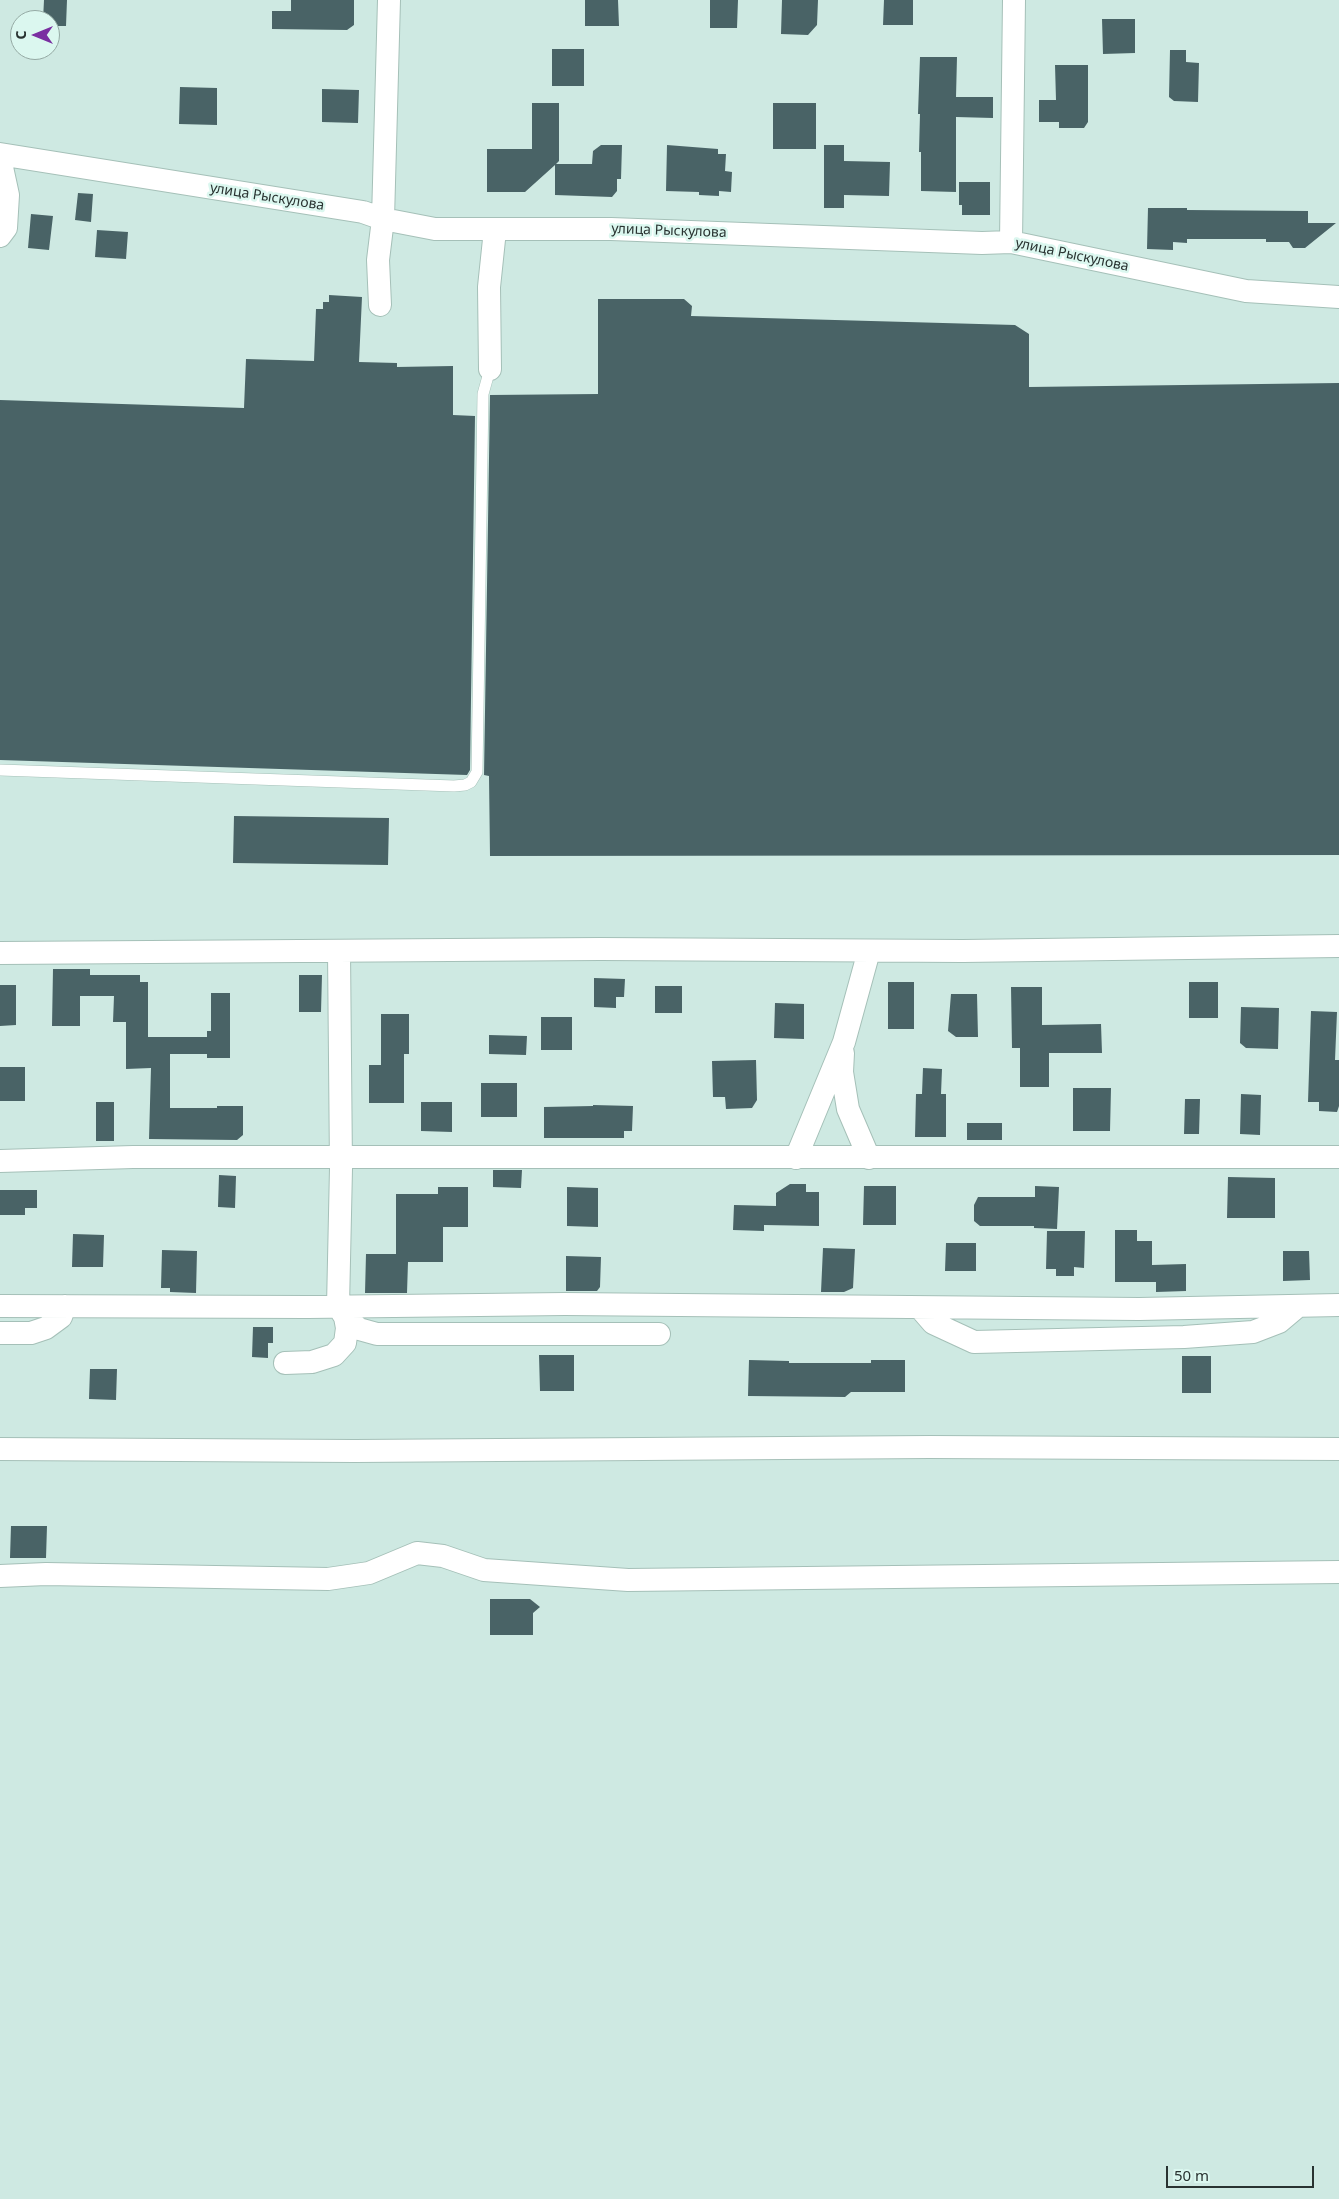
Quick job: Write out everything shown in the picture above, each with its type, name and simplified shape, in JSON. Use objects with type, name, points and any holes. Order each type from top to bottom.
[{"type":"street","points":[[380,305],[378,260],[383,219],[389,0]]},
{"type":"street","points":[[1011,242],[1014,0]]},
{"type":"street","name":"улица Рыскулова","points":[[0,154],[363,212],[383,219],[435,229],[611,229],[982,243],[1011,242],[1246,291],[1339,298]]},
{"type":"street","points":[[0,158],[8,195],[6,228],[0,236]]},
{"type":"street","points":[[490,369],[489,287],[495,230]]},
{"type":"street","points":[[0,953],[1147,950],[1339,946]]},
{"type":"street","points":[[796,1158],[844,1042],[869,950]]},
{"type":"street","points":[[285,1363],[312,1362],[334,1355],[345,1343],[347,1328],[341,1312],[339,951]]},
{"type":"street","points":[[844,1042],[842,1072],[848,1109],[869,1158]]},
{"type":"street","points":[[0,1160],[134,1157],[1339,1157]]},
{"type":"street","points":[[0,1306],[341,1312],[574,1304],[1138,1309],[1339,1305]]},
{"type":"street","points":[[0,1333],[31,1333],[46,1328],[60,1318],[65,1306]]},
{"type":"street","points":[[920,1308],[933,1323],[974,1342],[1184,1337],[1254,1332],[1279,1322],[1298,1306]]},
{"type":"street","points":[[341,1312],[359,1329],[377,1334],[659,1334]]},
{"type":"street","points":[[0,1448],[356,1451],[911,1447],[1339,1449]]},
{"type":"street","points":[[0,1576],[46,1574],[328,1579],[369,1573],[417,1553],[442,1556],[484,1570],[628,1580],[1339,1572]]},
{"type":"lane","points":[[0,770],[454,786],[464,786],[471,782],[477,772],[483,394],[490,369]]},
{"type":"building","points":[[44,0],[67,0],[66,26],[60,26],[60,10],[44,10]]},
{"type":"building","points":[[291,0],[354,0],[354,25],[347,30],[272,29],[272,11],[291,11]]},
{"type":"building","points":[[585,0],[618,0],[619,26],[585,26]]},
{"type":"building","points":[[710,0],[738,0],[737,28],[710,28]]},
{"type":"building","points":[[782,0],[818,0],[817,25],[808,35],[781,34]]},
{"type":"building","points":[[884,0],[913,0],[913,25],[883,25]]},
{"type":"building","points":[[1102,19],[1135,19],[1135,53],[1103,54]]},
{"type":"building","points":[[552,49],[584,49],[584,86],[552,86]]},
{"type":"building","points":[[1170,50],[1186,50],[1186,62],[1199,63],[1198,102],[1174,101],[1169,97]]},
{"type":"building","points":[[920,57],[957,57],[956,97],[993,97],[993,118],[956,117],[956,192],[921,191],[920,114],[918,114]]},
{"type":"building","points":[[1055,65],[1088,65],[1088,122],[1084,128],[1059,128],[1059,122],[1039,122],[1039,100],[1056,100]]},
{"type":"building","points":[[180,87],[217,88],[217,125],[179,124]]},
{"type":"building","points":[[322,89],[359,90],[358,123],[322,122]]},
{"type":"building","points":[[532,103],[559,103],[559,161],[556,164],[592,164],[593,151],[601,145],[622,145],[621,179],[617,179],[617,191],[612,197],[555,195],[555,165],[525,192],[487,192],[487,149],[532,149]]},
{"type":"building","points":[[773,103],[816,103],[816,149],[773,149]]},
{"type":"building","points":[[667,145],[718,149],[718,154],[726,154],[725,171],[732,172],[731,192],[719,191],[719,196],[699,195],[699,192],[666,191]]},
{"type":"building","points":[[824,145],[844,145],[844,161],[890,162],[889,196],[844,195],[844,208],[824,208]]},
{"type":"building","points":[[959,182],[990,182],[990,215],[962,215],[962,205],[959,205]]},
{"type":"building","points":[[78,193],[93,194],[91,222],[75,220]]},
{"type":"building","points":[[1148,208],[1308,211],[1308,223],[1336,223],[1305,248],[1293,248],[1289,242],[1266,242],[1266,239],[1187,239],[1187,243],[1173,242],[1173,250],[1147,249]]},
{"type":"building","points":[[31,214],[53,216],[49,250],[28,248]]},
{"type":"building","points":[[97,230],[128,232],[126,259],[95,257]]},
{"type":"building","points":[[329,295],[362,297],[359,362],[397,363],[397,367],[453,366],[453,415],[475,416],[470,770],[467,775],[0,760],[0,400],[244,408],[246,359],[314,361],[316,309],[323,309],[323,302],[329,302]]},
{"type":"building","points":[[598,299],[684,299],[692,306],[691,316],[1015,325],[1029,334],[1029,387],[1339,383],[1339,855],[490,856],[489,776],[484,775],[490,395],[598,394]]},
{"type":"building","points":[[234,816],[389,818],[388,865],[233,863]]},
{"type":"building","points":[[53,969],[90,969],[90,975],[140,975],[140,982],[148,982],[148,1037],[207,1037],[207,1031],[211,1031],[211,993],[230,993],[230,1058],[207,1058],[207,1054],[170,1054],[170,1108],[243,1106],[243,1135],[237,1140],[149,1139],[151,1068],[126,1069],[126,1022],[113,1022],[114,996],[80,996],[80,1026],[52,1026]]},
{"type":"building","points":[[299,975],[322,975],[321,1012],[299,1012]]},
{"type":"building","points":[[594,978],[625,979],[624,997],[616,997],[616,1008],[594,1007]]},
{"type":"building","points":[[888,982],[914,982],[914,1029],[888,1029]]},
{"type":"building","points":[[1189,982],[1218,982],[1218,1018],[1189,1018]]},
{"type":"building","points":[[0,985],[16,985],[16,1025],[0,1026]]},
{"type":"building","points":[[655,986],[682,986],[682,1013],[655,1013]]},
{"type":"building","points":[[1011,987],[1042,987],[1042,1025],[1101,1024],[1102,1053],[1049,1053],[1049,1087],[1020,1087],[1020,1048],[1012,1048]]},
{"type":"building","points":[[951,994],[977,994],[978,1037],[956,1037],[948,1031]]},
{"type":"building","points":[[775,1003],[804,1004],[804,1039],[774,1038]]},
{"type":"building","points":[[1241,1007],[1279,1008],[1278,1049],[1246,1048],[1240,1043]]},
{"type":"building","points":[[1311,1011],[1337,1012],[1335,1060],[1339,1060],[1339,1106],[1337,1112],[1319,1111],[1319,1102],[1308,1102]]},
{"type":"building","points":[[381,1014],[409,1014],[409,1054],[404,1054],[404,1103],[369,1103],[369,1065],[381,1065]]},
{"type":"building","points":[[541,1017],[572,1017],[572,1050],[541,1050]]},
{"type":"building","points":[[489,1035],[527,1036],[526,1055],[489,1054]]},
{"type":"building","points":[[756,1060],[757,1100],[752,1108],[726,1109],[725,1097],[713,1097],[712,1061]]},
{"type":"building","points":[[0,1067],[25,1067],[25,1101],[0,1101]]},
{"type":"building","points":[[923,1068],[942,1069],[941,1094],[946,1094],[946,1137],[915,1137],[916,1094],[922,1094]]},
{"type":"building","points":[[481,1083],[517,1083],[517,1117],[481,1117]]},
{"type":"building","points":[[1073,1088],[1111,1088],[1110,1131],[1073,1131]]},
{"type":"building","points":[[1241,1094],[1261,1095],[1260,1135],[1240,1134]]},
{"type":"building","points":[[1185,1099],[1200,1099],[1199,1134],[1184,1134]]},
{"type":"building","points":[[96,1102],[114,1102],[114,1141],[96,1141]]},
{"type":"building","points":[[421,1102],[452,1102],[452,1132],[421,1131]]},
{"type":"building","points":[[633,1106],[632,1131],[624,1131],[624,1138],[544,1138],[544,1107]]},
{"type":"building","points":[[967,1123],[1002,1123],[1002,1140],[967,1140]]},
{"type":"building","points":[[493,1170],[522,1170],[521,1188],[493,1187]]},
{"type":"building","points":[[219,1175],[236,1176],[235,1208],[218,1207]]},
{"type":"building","points":[[1228,1177],[1275,1178],[1275,1218],[1227,1218]]},
{"type":"building","points":[[790,1184],[806,1184],[806,1192],[819,1192],[819,1226],[764,1225],[764,1231],[733,1230],[734,1205],[776,1206],[776,1193]]},
{"type":"building","points":[[864,1186],[896,1186],[896,1225],[863,1225]]},
{"type":"building","points":[[1035,1186],[1059,1187],[1057,1229],[1034,1228],[1034,1226],[980,1226],[974,1221],[974,1205],[978,1197],[1035,1197]]},
{"type":"building","points":[[438,1187],[468,1187],[468,1227],[443,1227],[443,1262],[408,1262],[407,1293],[365,1293],[366,1254],[396,1254],[396,1194],[438,1194]]},
{"type":"building","points":[[567,1187],[598,1188],[598,1227],[567,1226]]},
{"type":"building","points":[[0,1190],[37,1190],[37,1208],[25,1208],[25,1215],[0,1215]]},
{"type":"building","points":[[1115,1230],[1137,1230],[1137,1241],[1152,1241],[1152,1265],[1186,1264],[1186,1291],[1156,1292],[1156,1282],[1115,1282]]},
{"type":"building","points":[[1047,1231],[1085,1231],[1084,1268],[1074,1267],[1074,1276],[1056,1276],[1056,1269],[1046,1269]]},
{"type":"building","points":[[73,1234],[104,1235],[103,1267],[72,1267]]},
{"type":"building","points":[[946,1243],[976,1243],[976,1271],[945,1271]]},
{"type":"building","points":[[823,1248],[855,1249],[853,1288],[844,1292],[821,1292]]},
{"type":"building","points":[[162,1250],[197,1251],[196,1293],[170,1292],[170,1288],[161,1288]]},
{"type":"building","points":[[1283,1251],[1309,1251],[1310,1280],[1283,1281]]},
{"type":"building","points":[[566,1256],[601,1257],[600,1287],[597,1291],[566,1291]]},
{"type":"building","points":[[253,1327],[273,1327],[273,1343],[268,1343],[268,1358],[252,1357]]},
{"type":"building","points":[[539,1355],[574,1355],[574,1391],[540,1391]]},
{"type":"building","points":[[1182,1356],[1211,1356],[1211,1393],[1182,1393]]},
{"type":"building","points":[[749,1360],[789,1361],[789,1363],[871,1363],[871,1360],[905,1360],[905,1392],[851,1392],[845,1397],[748,1396]]},
{"type":"building","points":[[90,1369],[117,1369],[116,1400],[89,1399]]},
{"type":"building","points":[[11,1526],[47,1526],[46,1558],[10,1558]]},
{"type":"building","points":[[490,1599],[530,1599],[540,1607],[533,1613],[533,1635],[490,1635]]}]
